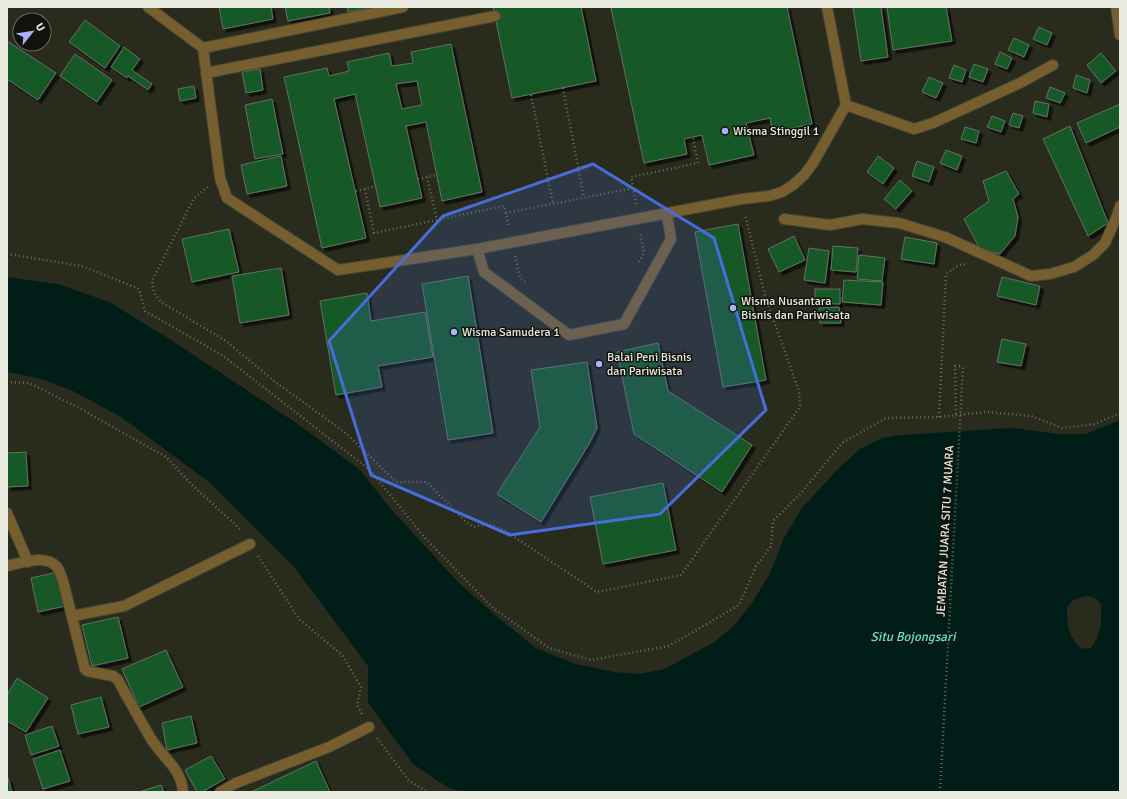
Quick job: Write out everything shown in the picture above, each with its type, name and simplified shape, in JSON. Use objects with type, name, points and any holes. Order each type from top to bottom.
[{"type":"street","points":[[148,7],[203,48],[220,178],[227,198],[338,270],[512,243],[769,196],[782,192],[804,175],[813,163],[846,105],[827,7]]},
{"type":"street","points":[[203,48],[403,7]]},
{"type":"street","points":[[1116,7],[1120,35]]},
{"type":"street","points":[[206,73],[495,16]]},
{"type":"street","points":[[846,105],[914,129],[933,123],[1020,83],[1053,65]]},
{"type":"street","points":[[784,219],[830,225],[862,219],[899,223],[945,237],[1031,276],[1050,274],[1074,268],[1093,255],[1105,243],[1120,206]]},
{"type":"street","points":[[477,249],[484,272],[569,335],[624,324],[671,239],[667,214]]},
{"type":"street","points":[[7,513],[28,562]]},
{"type":"street","points":[[72,616],[124,606],[250,544]]},
{"type":"street","points":[[7,566],[38,560],[46,560],[58,567],[63,581],[85,669],[87,671],[113,676],[118,680],[153,743],[177,770],[182,781],[182,792]]},
{"type":"street","points":[[220,792],[236,783],[329,747],[369,727]]},
{"type":"path","points":[[563,88],[584,198]]},
{"type":"path","points":[[531,95],[553,204]]},
{"type":"path","points":[[637,266],[644,253],[631,177],[698,163],[693,138]]},
{"type":"path","points":[[418,179],[437,175]]},
{"type":"path","points":[[426,177],[437,220]]},
{"type":"path","points":[[220,178],[194,198],[152,281],[154,293],[161,302],[226,341],[274,381],[347,434],[396,482],[427,482],[466,522],[474,527],[487,524],[504,530],[597,592],[681,575],[800,407],[799,391],[766,299],[742,200]]},
{"type":"path","points":[[356,191],[376,186]]},
{"type":"path","points":[[506,213],[634,188]]},
{"type":"path","points":[[365,189],[374,233],[504,206],[520,278],[526,282]]},
{"type":"path","points":[[7,254],[82,266],[139,289],[145,311],[222,355],[370,470],[425,538],[492,606],[549,648],[591,660],[669,646],[739,605],[756,566],[771,546],[773,521],[802,492],[842,443],[886,418],[939,417],[956,414],[987,412],[1031,416],[1062,428],[1095,424],[1120,413]]},
{"type":"path","points":[[939,417],[946,274],[959,265],[974,264]]},
{"type":"path","name":"JEMBATAN JUARA SITU 7 MUARA","points":[[940,792],[963,366],[955,366],[956,414]]},
{"type":"path","points":[[7,382],[29,383],[79,408],[166,457],[191,484],[241,530],[299,619],[342,655],[361,687],[357,705],[369,727],[409,781],[428,792]]},
{"type":"highlighted area","points":[[593,164],[714,238],[766,410],[660,514],[510,535],[371,475],[329,341],[443,216]]},
{"type":"water","name":"Situ Bojongsari","points":[[7,277],[58,284],[109,302],[168,338],[299,425],[359,469],[390,508],[459,583],[496,616],[536,648],[575,664],[614,672],[640,674],[664,669],[713,643],[734,626],[754,600],[770,573],[784,538],[802,508],[838,469],[860,449],[882,438],[902,435],[1012,428],[1058,434],[1086,434],[1120,420],[1120,792],[463,792],[449,788],[414,765],[368,703],[368,666],[294,567],[209,482],[121,417],[73,391],[38,378],[7,372]],"holes":[[[1084,596],[1094,597],[1101,604],[1099,633],[1091,648],[1082,649],[1073,639],[1069,630],[1067,607],[1072,601]]]},
{"type":"building","points":[[219,7],[271,7],[273,19],[223,29]]},
{"type":"building","points":[[285,7],[329,7],[330,13],[288,21]]},
{"type":"building","points":[[347,7],[374,7],[348,12]]},
{"type":"building","points":[[493,7],[581,7],[596,81],[512,98]]},
{"type":"building","points":[[787,7],[812,124],[773,132],[770,118],[746,123],[754,155],[709,165],[702,135],[684,139],[687,154],[644,163],[611,8]]},
{"type":"building","points":[[853,7],[881,7],[888,57],[861,61]]},
{"type":"building","points":[[887,7],[946,7],[952,41],[893,50]]},
{"type":"building","points":[[85,20],[120,46],[105,68],[69,42]]},
{"type":"building","points":[[1039,27],[1052,33],[1047,45],[1033,39]]},
{"type":"building","points":[[1014,38],[1029,45],[1024,57],[1008,50]]},
{"type":"building","points":[[7,41],[12,44],[12,52],[24,52],[56,73],[38,100],[7,79]]},
{"type":"building","points":[[451,44],[482,192],[442,201],[426,122],[406,126],[422,198],[380,207],[355,94],[334,99],[366,238],[322,248],[284,77],[327,68],[329,76],[349,71],[347,62],[389,53],[392,66],[413,63],[411,52]],"holes":[[[417,81],[422,105],[402,109],[396,84]]]},
{"type":"building","points":[[124,47],[140,59],[132,70],[152,84],[148,90],[128,76],[127,78],[111,67]]},
{"type":"building","points":[[1000,52],[1012,58],[1007,69],[995,64]]},
{"type":"building","points":[[1101,53],[1116,71],[1101,83],[1087,65]]},
{"type":"building","points":[[75,54],[112,80],[97,102],[60,76]]},
{"type":"building","points":[[974,64],[988,69],[983,82],[969,77]]},
{"type":"building","points":[[954,65],[966,70],[962,82],[949,78]]},
{"type":"building","points":[[260,69],[263,90],[246,93],[242,72]]},
{"type":"building","points":[[1076,75],[1090,80],[1087,93],[1073,88]]},
{"type":"building","points":[[929,77],[943,83],[936,98],[922,92]]},
{"type":"building","points":[[194,86],[196,98],[180,101],[178,89]]},
{"type":"building","points":[[1050,87],[1065,93],[1060,103],[1046,98]]},
{"type":"building","points":[[272,99],[283,154],[255,159],[245,105]]},
{"type":"building","points":[[1035,101],[1049,104],[1047,117],[1033,113]]},
{"type":"building","points":[[1120,104],[1120,127],[1086,143],[1077,123]]},
{"type":"building","points":[[1013,113],[1023,116],[1019,128],[1009,125]]},
{"type":"building","points":[[992,116],[1005,121],[1001,132],[987,127]]},
{"type":"building","points":[[1070,126],[1108,223],[1088,236],[1043,139]]},
{"type":"building","points":[[965,127],[979,131],[976,143],[961,139]]},
{"type":"building","points":[[946,150],[962,156],[957,170],[940,163]]},
{"type":"building","points":[[281,156],[287,186],[247,194],[241,165]]},
{"type":"building","points":[[878,156],[894,168],[883,184],[867,172]]},
{"type":"building","points":[[917,161],[934,167],[929,182],[912,176]]},
{"type":"building","points":[[1006,171],[1019,194],[1013,199],[1018,217],[1015,236],[1000,254],[980,249],[964,219],[989,201],[983,181]]},
{"type":"building","points":[[900,180],[912,191],[896,209],[884,199]]},
{"type":"building","points":[[738,224],[766,380],[723,387],[695,232]]},
{"type":"building","points":[[229,229],[239,272],[192,282],[182,239]]},
{"type":"building","points":[[794,236],[805,260],[779,272],[768,249]]},
{"type":"building","points":[[905,237],[937,243],[934,264],[901,259]]},
{"type":"building","points":[[833,246],[858,248],[856,272],[831,270]]},
{"type":"building","points":[[809,248],[829,251],[825,283],[804,280]]},
{"type":"building","points":[[859,255],[885,258],[882,281],[857,279]]},
{"type":"building","points":[[281,268],[289,315],[240,323],[232,276]]},
{"type":"building","points":[[468,276],[493,433],[448,440],[422,284]]},
{"type":"building","points":[[1002,277],[1040,286],[1036,305],[997,296]]},
{"type":"building","points":[[844,280],[883,282],[881,305],[842,302]]},
{"type":"building","points":[[815,289],[840,289],[840,304],[815,303]]},
{"type":"building","points":[[367,293],[371,321],[425,312],[433,357],[378,366],[382,387],[336,395],[320,301]]},
{"type":"building","points":[[839,307],[841,323],[820,323],[819,308]]},
{"type":"building","points":[[1002,339],[1026,344],[1021,366],[997,362]]},
{"type":"building","points":[[658,343],[668,391],[752,445],[722,492],[634,434],[617,352]]},
{"type":"building","points":[[587,362],[597,428],[589,444],[541,522],[497,494],[540,427],[531,370]]},
{"type":"building","points":[[26,452],[28,486],[7,487],[7,453]]},
{"type":"building","points":[[663,483],[676,550],[603,564],[590,497]]},
{"type":"building","points":[[58,572],[65,606],[38,612],[31,578]]},
{"type":"building","points":[[118,617],[128,658],[92,666],[82,625]]},
{"type":"building","points":[[166,650],[183,687],[139,707],[122,669]]},
{"type":"building","points":[[17,678],[48,698],[26,732],[7,721],[7,695]]},
{"type":"building","points":[[101,697],[109,727],[78,734],[71,705]]},
{"type":"building","points":[[191,716],[197,743],[167,750],[162,723]]},
{"type":"building","points":[[52,726],[59,746],[31,755],[25,735]]},
{"type":"building","points":[[60,750],[70,781],[43,789],[33,759]]},
{"type":"building","points":[[211,756],[225,779],[202,792],[197,792],[185,770]]},
{"type":"building","points":[[316,761],[330,792],[251,792]]},
{"type":"building","points":[[8,778],[12,792],[7,792]]},
{"type":"building","points":[[161,785],[164,792],[139,792]]},
{"type":"place","name":"Wisma Stinggil 1","points":[[725,131]]},
{"type":"place","name":"Wisma Nusantara Bisnis dan Pariwisata","points":[[733,308]]},
{"type":"place","name":"Wisma Samudera 1","points":[[454,332]]},
{"type":"place","name":"Balai Peni Bisnis dan Pariwisata","points":[[599,364]]}]
